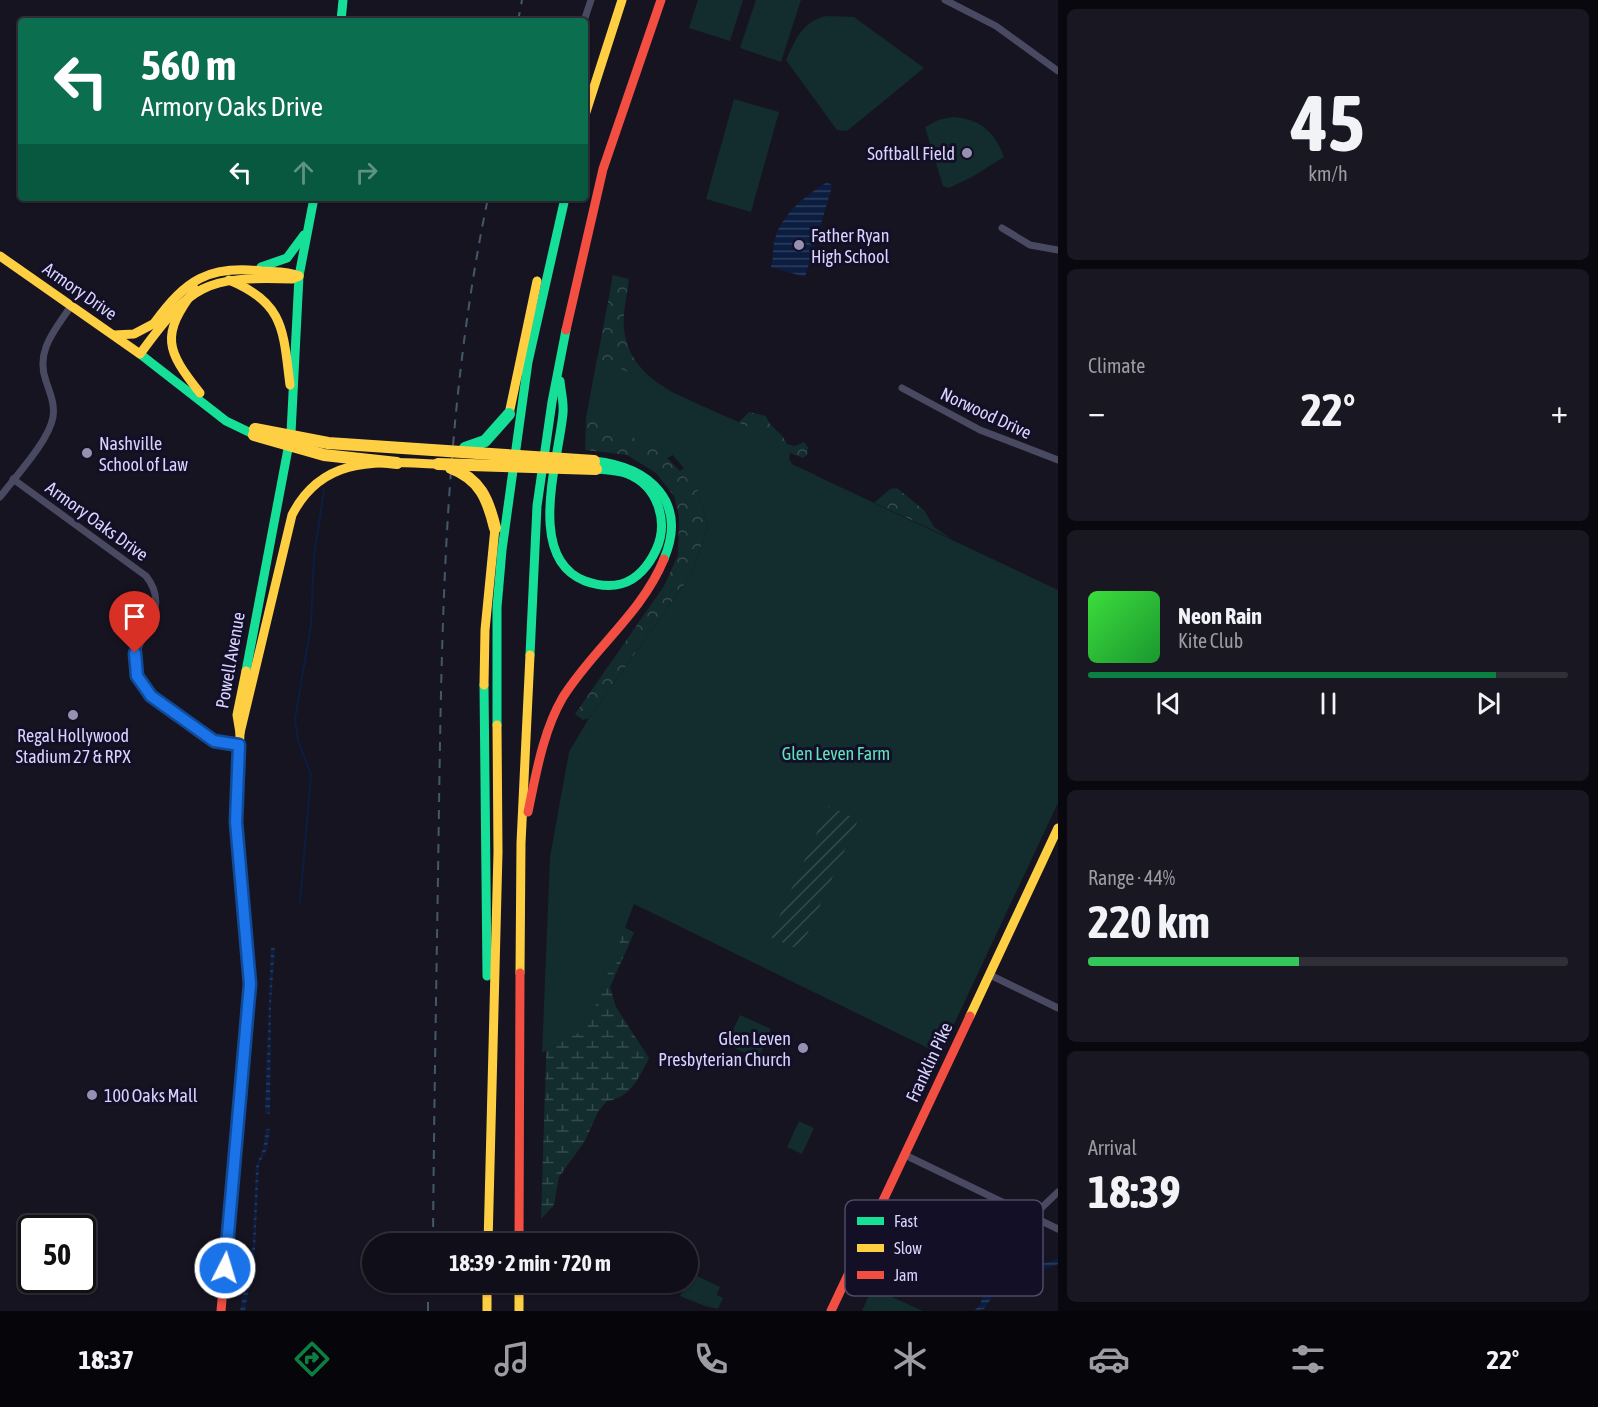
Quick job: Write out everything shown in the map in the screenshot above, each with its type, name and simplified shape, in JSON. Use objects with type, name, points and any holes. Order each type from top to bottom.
[{"type":"main road","points":[[341,18],[344,0]]},
{"type":"main road","points":[[588,106],[622,0]]},
{"type":"main road","points":[[519,1233],[521,843],[537,506],[558,368],[603,169],[661,0]]},
{"type":"main road","points":[[588,110],[593,92]]},
{"type":"main road","name":"Powell Avenue","points":[[221,1311],[250,999],[249,952],[236,822],[239,739],[237,715],[288,452],[294,408],[299,276],[313,201]]},
{"type":"main road","points":[[440,450],[477,447],[493,436],[509,414],[529,315],[557,201]]},
{"type":"main road","points":[[488,1233],[498,852],[497,607],[502,550],[528,362],[564,201]]},
{"type":"main road","points":[[138,353],[153,324],[172,297],[192,280],[216,272],[281,264],[294,254],[308,228]]},
{"type":"main road","name":"Armory Drive","points":[[0,256],[138,353]]},
{"type":"main road","points":[[254,268],[299,276]]},
{"type":"main road","points":[[138,353],[166,318],[195,289],[211,282],[242,277],[292,279],[299,276]]},
{"type":"main road","points":[[228,280],[259,294],[277,314],[283,330],[294,408]]},
{"type":"main road","points":[[195,289],[176,317],[171,344],[177,365],[200,393]]},
{"type":"main road","points":[[111,334],[123,336],[138,333],[153,324]]},
{"type":"main road","points":[[138,353],[254,431],[328,443],[440,450],[595,465],[628,474],[642,483],[658,502],[663,523],[663,536],[651,560],[634,578],[623,583],[592,583],[577,577],[563,565],[552,547],[550,514],[563,411],[558,368]]},
{"type":"main road","points":[[138,353],[226,421],[254,431],[295,451],[331,458],[397,463],[595,465],[616,462],[632,468],[656,486],[671,510],[671,542],[650,588],[628,617],[595,653],[562,699],[541,755],[521,843]]},
{"type":"main road","points":[[239,739],[292,515],[304,491],[320,476],[335,470],[397,463]]},
{"type":"main road","points":[[438,464],[463,472],[479,485],[489,498],[495,528],[485,630],[483,715],[484,870],[492,1100]]},
{"type":"main road","name":"Franklin Pike","points":[[884,1200],[1058,828]]},
{"type":"main road","name":"Franklin Pike","points":[[831,1311],[845,1281]]},
{"type":"main road","points":[[487,1293],[487,1311]]},
{"type":"main road","points":[[519,1293],[519,1311]]},
{"type":"street","points":[[585,18],[591,0]]},
{"type":"street","points":[[945,0],[996,26],[1058,70]]},
{"type":"street","points":[[1002,228],[1030,245],[1058,250]]},
{"type":"street","points":[[0,497],[51,424],[54,406],[43,373],[42,356],[48,341],[71,306]]},
{"type":"street","name":"Norwood Drive","points":[[902,388],[980,430],[1058,460]]},
{"type":"street","name":"Armory Oaks Drive","points":[[13,479],[146,576],[153,587],[156,606],[153,620],[135,653],[135,667],[139,682],[151,696],[214,741],[239,739]]},
{"type":"street","points":[[990,975],[1058,1008]]},
{"type":"street","points":[[905,1155],[997,1200]]},
{"type":"street","points":[[1043,1206],[1058,1192]]},
{"type":"street","points":[[1043,1222],[1058,1230]]},
{"type":"green space","points":[[698,0],[743,0],[730,41],[689,28]]},
{"type":"green space","points":[[756,0],[801,0],[781,62],[740,48]]},
{"type":"green space","points":[[827,16],[854,17],[924,68],[847,131],[837,130],[786,60],[801,32],[811,22]]},
{"type":"green space","points":[[734,99],[779,112],[751,212],[706,199]]},
{"type":"green space","name":"Softball Field","points":[[952,117],[970,120],[985,128],[996,140],[1004,157],[949,188],[943,186],[925,127],[938,120]]},
{"type":"green space","points":[[613,275],[629,279],[624,328],[631,353],[641,368],[670,391],[739,422],[749,412],[766,416],[787,444],[795,446],[804,442],[808,447],[807,455],[803,458],[790,453],[789,460],[793,465],[816,475],[809,498],[785,513],[782,530],[775,536],[769,562],[763,564],[769,585],[764,589],[755,585],[752,576],[754,562],[743,560],[740,546],[741,537],[753,534],[751,527],[753,508],[761,502],[749,502],[751,485],[768,483],[766,463],[761,449],[750,441],[730,439],[734,433],[729,429],[720,434],[707,416],[677,412],[675,454],[667,458],[680,471],[693,462],[703,466],[708,478],[707,492],[700,498],[708,527],[691,575],[589,718],[583,720],[575,714],[664,586],[678,555],[679,516],[674,496],[656,473],[627,455],[585,450],[586,419]]},
{"type":"green space","name":"Glen Leven Farm","points":[[597,358],[773,438],[785,461],[1058,590],[1058,803],[940,1054],[634,904],[587,1028],[542,1053],[550,857],[569,752],[589,718],[691,575],[708,527],[695,481],[670,452],[586,419]]},
{"type":"green space","points":[[897,488],[924,510],[934,527],[950,538],[874,503],[890,489]]},
{"type":"green space","points":[[829,806],[858,820],[800,950],[770,937]]},
{"type":"green space","points":[[619,923],[634,933],[610,987],[616,1007],[649,1058],[633,1086],[622,1096],[607,1101],[598,1112],[585,1141],[559,1177],[554,1205],[541,1219],[547,1026]]},
{"type":"green space","points":[[740,1015],[771,1029],[758,1059],[726,1044]]},
{"type":"green space","points":[[799,1121],[814,1128],[802,1154],[787,1147]]},
{"type":"green space","points":[[698,1276],[720,1287],[717,1295],[723,1298],[718,1309],[680,1296],[681,1293],[698,1293]]},
{"type":"green space","points":[[869,1296],[890,1296],[923,1311],[862,1311]]},
{"type":"water","points":[[826,183],[831,184],[832,187],[805,277],[771,267],[774,242],[788,214],[810,193]]},
{"type":"water","points":[[271,948],[275,948],[271,1003],[270,1114],[265,1113]]},
{"type":"water","points":[[266,1129],[270,1129],[267,1149],[259,1164],[255,1251],[245,1311],[240,1311],[253,1243],[256,1167],[263,1149]]},
{"type":"water","points":[[1058,1259],[1058,1264],[1043,1270],[1043,1264]]},
{"type":"water","points":[[983,1296],[991,1296],[984,1309],[974,1311],[981,1303]]},
{"type":"waterway","points":[[300,902],[311,775],[298,740],[295,719],[311,625],[314,556],[324,490]]},
{"type":"railway","points":[[519,18],[522,0]]},
{"type":"railway","points":[[433,1233],[440,730],[445,577],[449,501],[463,349],[487,201]]},
{"type":"railway","points":[[428,1293],[428,1311]]},
{"type":"traffic: fast","points":[[341,18],[343,0]]},
{"type":"traffic: fast","points":[[246,671],[291,433],[299,276],[313,201]]},
{"type":"traffic: fast","points":[[497,725],[497,607],[502,550],[528,362],[564,201]]},
{"type":"traffic: fast","points":[[261,267],[287,258],[304,235]]},
{"type":"traffic: fast","points":[[530,655],[537,506],[552,402],[566,330]]},
{"type":"traffic: fast","points":[[140,354],[226,421],[253,434]]},
{"type":"traffic: fast","points":[[560,381],[563,413],[550,506],[551,530],[556,552],[567,569],[585,581],[594,584],[616,585],[632,579],[650,561],[660,539],[661,517],[653,496],[638,480],[628,474],[596,469]]},
{"type":"traffic: fast","points":[[465,448],[485,441],[509,414]]},
{"type":"traffic: fast","points":[[594,461],[632,471],[659,491],[667,505],[671,520],[670,539],[664,559]]},
{"type":"traffic: fast","points":[[484,685],[487,976]]},
{"type":"traffic: slow","points":[[588,106],[622,0]]},
{"type":"traffic: slow","points":[[0,256],[140,354],[173,312],[202,289],[219,283],[239,280],[292,279],[299,276]]},
{"type":"traffic: slow","points":[[155,322],[177,295],[200,278],[213,273],[243,270],[285,272],[299,276]]},
{"type":"traffic: slow","points":[[229,280],[261,299],[278,321],[290,385]]},
{"type":"traffic: slow","points":[[509,414],[537,281]]},
{"type":"traffic: slow","points":[[195,289],[176,319],[172,331],[172,342],[174,354],[180,365],[200,393]]},
{"type":"traffic: slow","points":[[114,335],[134,334],[153,324]]},
{"type":"traffic: slow","points":[[255,429],[328,443],[594,461]]},
{"type":"traffic: slow","points":[[254,435],[324,455],[397,463]]},
{"type":"traffic: slow","points":[[240,733],[292,515],[305,495],[320,481],[354,466],[374,463],[438,464]]},
{"type":"traffic: slow","points":[[438,464],[596,469]]},
{"type":"traffic: slow","points":[[451,468],[476,484],[486,499],[495,528]]},
{"type":"traffic: slow","points":[[484,685],[485,630],[495,528]]},
{"type":"traffic: slow","points":[[520,973],[521,843],[530,655]]},
{"type":"traffic: slow","points":[[246,671],[237,715],[240,733],[236,822],[247,953]]},
{"type":"traffic: slow","points":[[488,1233],[498,852],[497,725]]},
{"type":"traffic: slow","points":[[970,1016],[1058,828]]},
{"type":"traffic: slow","points":[[487,1293],[487,1311]]},
{"type":"traffic: slow","points":[[519,1293],[519,1311]]},
{"type":"traffic: jam","points":[[566,330],[603,169],[661,0]]},
{"type":"traffic: jam","points":[[528,812],[545,738],[556,710],[588,663],[643,597],[664,559]]},
{"type":"traffic: jam","points":[[221,1311],[250,984],[247,953]]},
{"type":"traffic: jam","points":[[519,1233],[520,973]]},
{"type":"traffic: jam","points":[[883,1200],[970,1016]]},
{"type":"traffic: jam","points":[[831,1311],[845,1281]]},
{"type":"place","name":"Softball Field","points":[[967,153]]},
{"type":"place","name":"Father Ryan High School","points":[[799,245]]},
{"type":"place","name":"Nashville School of Law","points":[[87,453]]},
{"type":"place","name":"Regal Hollywood Stadium 27 & RPX","points":[[73,715]]},
{"type":"place","name":"Glen Leven Presbyterian Church","points":[[803,1048]]},
{"type":"place","name":"100 Oaks Mall","points":[[92,1095]]},
{"type":"route","points":[[135,653],[134,664],[137,676],[151,696],[214,741],[221,744],[239,745],[236,822],[250,984],[225,1268]]}]
